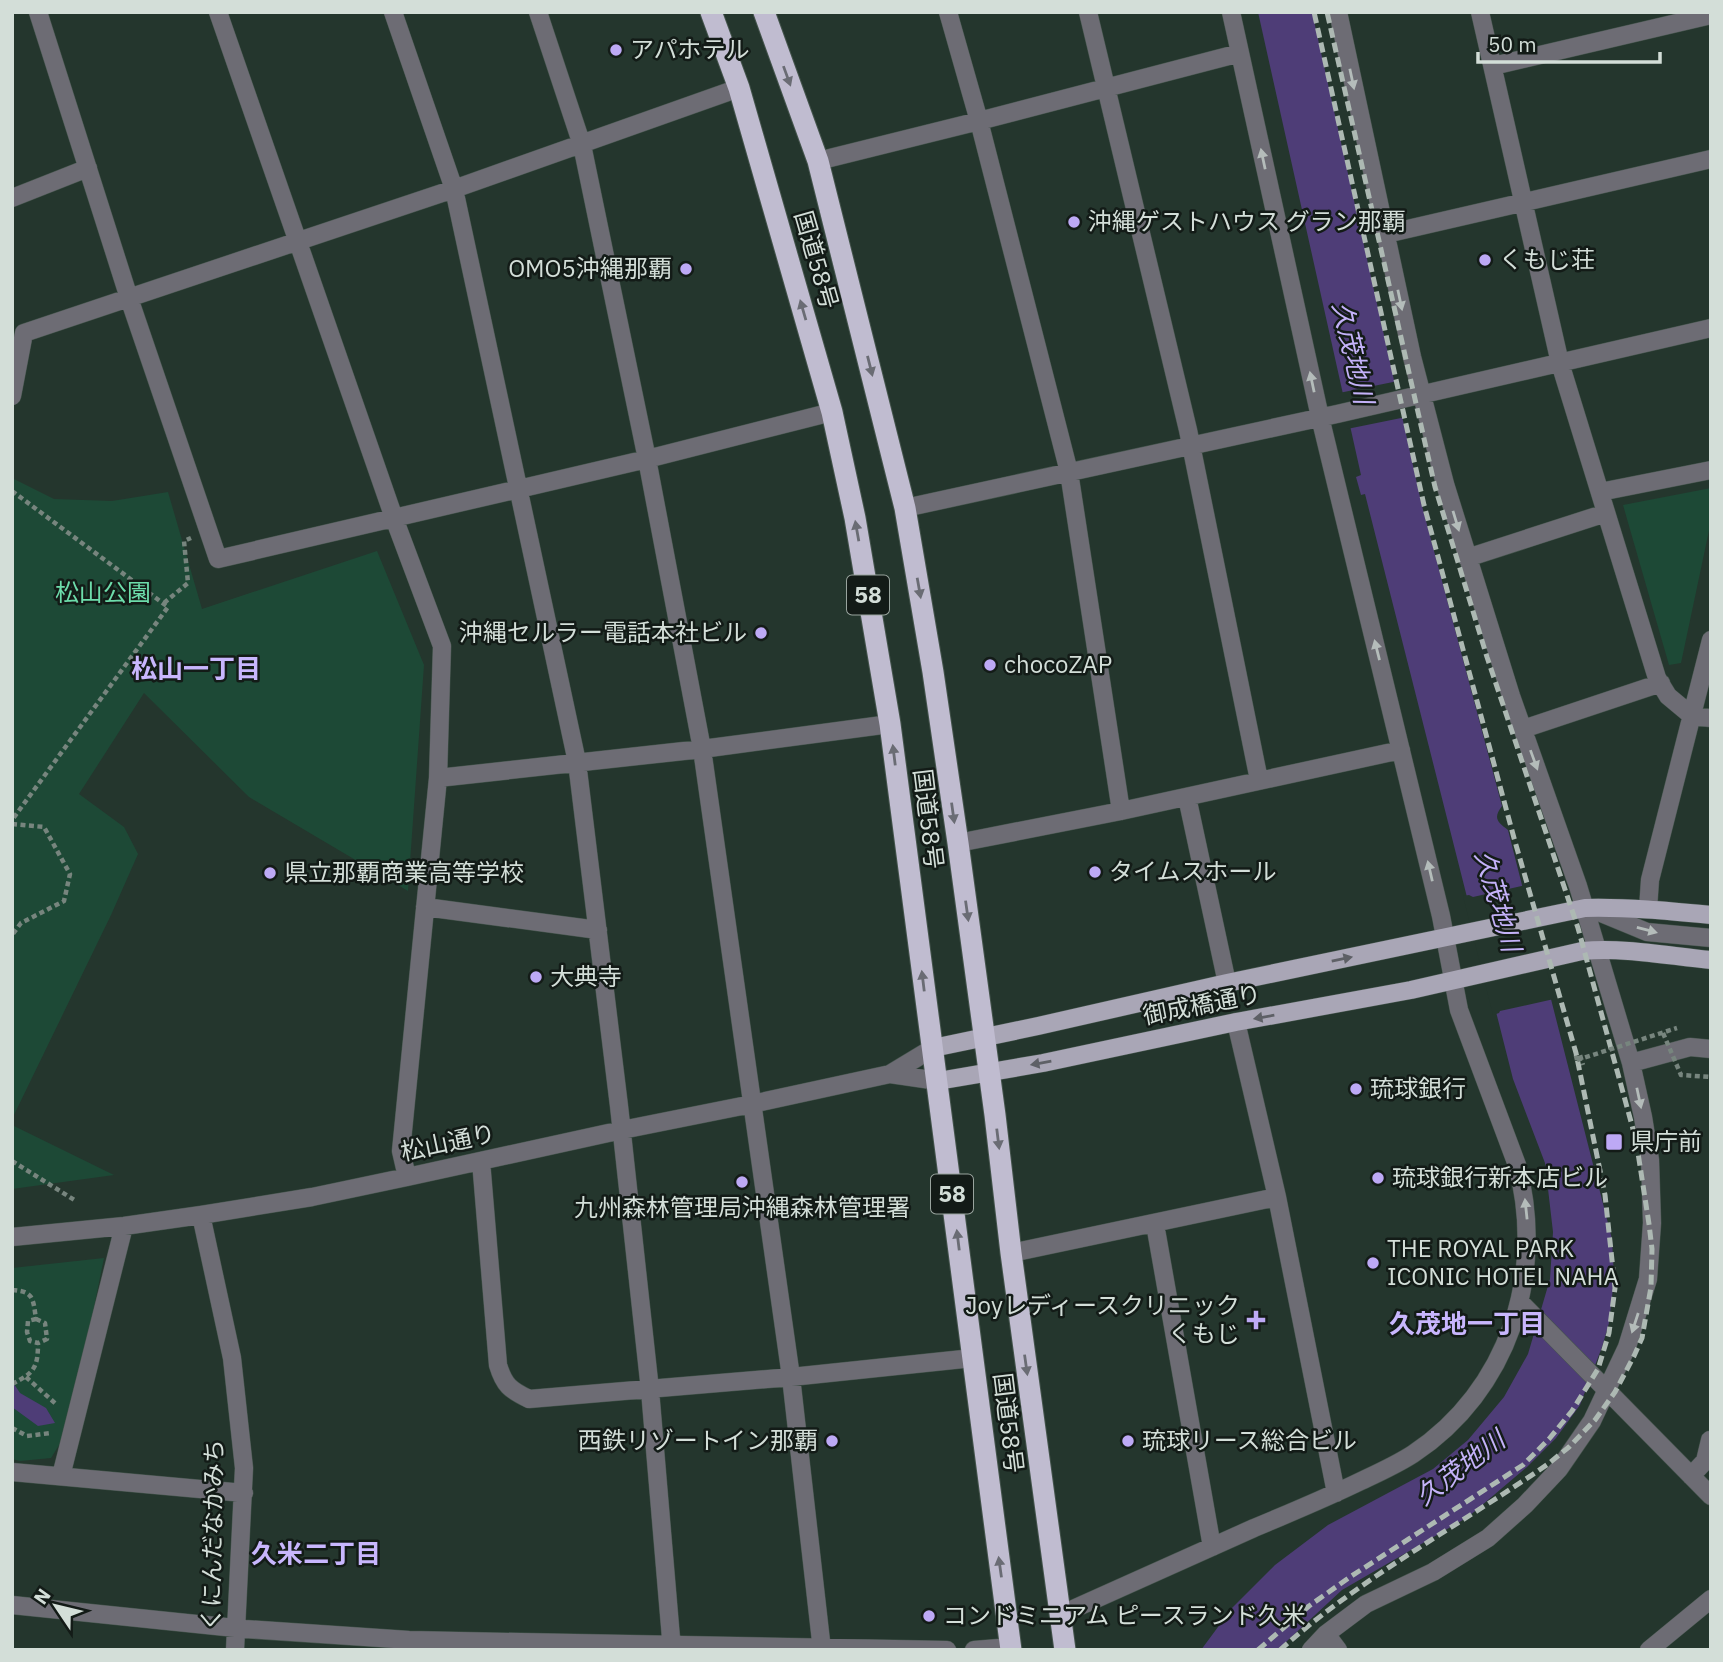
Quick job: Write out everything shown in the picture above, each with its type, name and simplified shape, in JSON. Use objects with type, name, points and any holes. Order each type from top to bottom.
[{"type":"highway","name":"国道58号","points":[[710,12],[739,89],[832,412],[855,518],[890,724],[1011,1648]]},
{"type":"highway","name":"国道58号","points":[[764,12],[818,161],[905,508],[958,843],[1065,1650]]},
{"type":"main road","points":[[1586,908],[1618,907],[1711,915]]},
{"type":"main road","name":"御成橋通り","points":[[933,1048],[1586,908]]},
{"type":"main road","points":[[1598,950],[1711,960]]},
{"type":"main road","name":"御成橋通り","points":[[937,1081],[1043,1063],[1236,1022],[1410,990],[1553,957],[1598,950]]},
{"type":"street","points":[[38,12],[129,298],[218,559],[647,460],[832,412]]},
{"type":"street","points":[[218,12],[394,519],[442,646],[438,778],[401,1151],[407,1177]]},
{"type":"street","points":[[393,12],[454,189],[577,762],[622,1130],[650,1390],[672,1647]]},
{"type":"street","points":[[538,12],[582,145],[647,460],[702,749],[791,1377],[822,1649]]},
{"type":"street","points":[[948,12],[979,121],[1069,472],[1121,811]]},
{"type":"street","points":[[1087,12],[1192,445],[1259,780]]},
{"type":"street","points":[[1060,1615],[1336,1493],[1413,1454],[1435,1437],[1455,1419],[1472,1398],[1501,1355],[1520,1302],[1526,1248],[1527,1219],[1523,1188],[1517,1165],[1459,1010],[1446,938],[1401,750],[1328,415],[1231,12]]},
{"type":"street","points":[[1311,1650],[1326,1634],[1366,1605],[1433,1572],[1488,1538],[1525,1505],[1565,1460],[1592,1421],[1627,1347],[1648,1279],[1652,1223],[1650,1160],[1631,1063],[1586,908],[1511,696],[1445,484],[1421,394],[1338,12]]},
{"type":"street","points":[[1480,12],[1560,363],[1657,677],[1668,696],[1692,716],[1711,718]]},
{"type":"street","points":[[1493,66],[1711,15]]},
{"type":"street","points":[[818,161],[1240,53]]},
{"type":"street","points":[[12,396],[24,333],[454,189],[739,89]]},
{"type":"street","points":[[1386,234],[1711,159]]},
{"type":"street","points":[[12,198],[88,168]]},
{"type":"street","points":[[905,508],[1711,328]]},
{"type":"street","points":[[1600,492],[1711,470]]},
{"type":"street","points":[[1467,558],[1606,513]]},
{"type":"street","points":[[1647,909],[1650,880],[1711,640]]},
{"type":"street","points":[[1523,729],[1661,683]]},
{"type":"street","points":[[438,778],[702,749],[890,724]]},
{"type":"street","points":[[958,843],[1121,811],[1401,750]]},
{"type":"street","points":[[1187,797],[1227,983]]},
{"type":"street","points":[[425,907],[598,930]]},
{"type":"street","points":[[1586,908],[1647,932],[1711,938]]},
{"type":"street","points":[[1236,1022],[1277,1197],[1336,1493]]},
{"type":"street","points":[[1631,1063],[1690,1047],[1711,1049]]},
{"type":"street","points":[[890,1074],[933,1048]]},
{"type":"street","points":[[890,1074],[937,1081]]},
{"type":"street","name":"松山通り","points":[[12,1237],[124,1226],[312,1197],[890,1074]]},
{"type":"street","points":[[481,1161],[498,1365],[502,1380],[514,1392],[529,1399],[791,1377],[973,1358]]},
{"type":"street","points":[[1011,1254],[1277,1197]]},
{"type":"street","name":"くにんだなかみち","points":[[201,1215],[232,1358],[244,1468],[235,1650]]},
{"type":"street","points":[[1155,1224],[1212,1547]]},
{"type":"street","points":[[61,1476],[124,1226]]},
{"type":"street","points":[[1520,1302],[1711,1496]]},
{"type":"street","points":[[1691,1476],[1705,1461],[1710,1440]]},
{"type":"street","points":[[12,1472],[244,1493]]},
{"type":"street","points":[[1649,1650],[1711,1599]]},
{"type":"street","points":[[12,1605],[408,1645],[947,1650]]},
{"type":"street","points":[[1326,1634],[1338,1650]]},
{"type":"street","points":[[974,1650],[1011,1648]]},
{"type":"path","points":[[12,491],[166,605]]},
{"type":"path","points":[[12,935],[21,923],[64,901],[71,874],[44,827],[12,822],[166,605],[188,583],[184,541]]},
{"type":"path","points":[[1583,1065],[1580,1055],[1576,1056],[1577,1059],[1663,1033],[1677,1028]]},
{"type":"path","points":[[1663,1033],[1681,1075],[1711,1077]]},
{"type":"path","points":[[12,1161],[76,1201]]},
{"type":"path","points":[[12,1290],[24,1290],[28,1293],[34,1302],[36,1319]]},
{"type":"path","points":[[36,1319],[46,1323],[47,1329],[47,1339],[38,1343],[30,1341],[27,1332],[29,1321],[36,1319]]},
{"type":"path","points":[[14,1384],[29,1375],[38,1359],[38,1343]]},
{"type":"path","points":[[26,1377],[57,1404],[59,1413]]},
{"type":"path","points":[[12,1428],[27,1436],[50,1434],[55,1429]]},
{"type":"green space","name":"松山公園","points":[[12,478],[54,499],[112,501],[168,492],[202,609],[377,551],[424,665],[408,891],[249,797],[144,693],[79,794],[124,827],[138,854],[12,1119]]},
{"type":"green space","points":[[1711,488],[1711,521],[1681,663],[1669,665],[1623,505]]},
{"type":"green space","points":[[12,1125],[114,1175],[12,1189]]},
{"type":"green space","points":[[104,1258],[69,1429],[51,1458],[20,1461],[12,1459],[12,1268]]},
{"type":"water","name":"久茂地川","points":[[1258,12],[1312,12],[1422,506],[1502,806],[1498,820],[1508,830],[1612,1239],[1614,1279],[1609,1323],[1580,1405],[1556,1438],[1527,1467],[1468,1517],[1342,1590],[1287,1641],[1281,1650],[1201,1650],[1232,1608],[1275,1565],[1328,1525],[1433,1469],[1468,1440],[1504,1397],[1528,1354],[1550,1279],[1553,1232],[1545,1163],[1513,1079],[1365,494],[1361,495],[1356,477],[1361,475]]},
{"type":"water","points":[[12,1381],[20,1393],[46,1408],[55,1423],[38,1426],[12,1407]]},
{"type":"pier","points":[[1398,381],[1406,417],[1347,429],[1339,393]]},
{"type":"pier","points":[[1526,885],[1554,999],[1493,1015],[1463,896],[1473,897]]},
{"type":"railway","points":[[1258,1650],[1309,1606],[1350,1577],[1523,1465],[1549,1439],[1572,1411],[1598,1369],[1609,1333],[1615,1288],[1605,1195],[1576,1053],[1514,838],[1424,505],[1314,12]]},
{"type":"railway","points":[[1280,1650],[1343,1599],[1514,1487],[1569,1447],[1595,1420],[1615,1392],[1634,1356],[1642,1338],[1651,1287],[1652,1249],[1636,1140],[1578,928],[1487,657],[1435,487],[1327,12]]},
{"type":"place","name":"アパホテル","points":[[616,50]]},
{"type":"place","name":"沖縄ゲストハウス グラン那覇","points":[[1074,222]]},
{"type":"place","name":"くもじ荘","points":[[1485,260]]},
{"type":"place","name":"OMO5沖縄那覇","points":[[686,269]]},
{"type":"place","name":"沖縄セルラー電話本社ビル","points":[[761,633]]},
{"type":"place","name":"chocoZAP","points":[[990,665]]},
{"type":"place","name":"タイムスホール","points":[[1095,872]]},
{"type":"place","name":"県立那覇商業高等学校","points":[[270,873]]},
{"type":"place","name":"大典寺","points":[[536,977]]},
{"type":"place","name":"琉球銀行","points":[[1356,1089]]},
{"type":"place","name":"県庁前","points":[[1614,1142]]},
{"type":"place","name":"琉球銀行新本店ビル","points":[[1378,1178]]},
{"type":"place","name":"九州森林管理局沖縄森林管理署","points":[[742,1182]]},
{"type":"place","name":"THE ROYAL PARK ICONIC HOTEL NAHA","points":[[1373,1263]]},
{"type":"place","name":"Joyレディースクリニック くもじ","points":[[1256,1320]]},
{"type":"place","name":"西鉄リゾートイン那覇","points":[[832,1441]]},
{"type":"place","name":"琉球リース総合ビル","points":[[1128,1441]]},
{"type":"place","name":"コンドミニアム ピースランド久米","points":[[929,1616]]},
{"type":"district","name":"松山一丁目","points":[[196,669]]},
{"type":"district","name":"久茂地一丁目","points":[[1467,1324]]},
{"type":"district","name":"久米二丁目","points":[[316,1554]]}]
